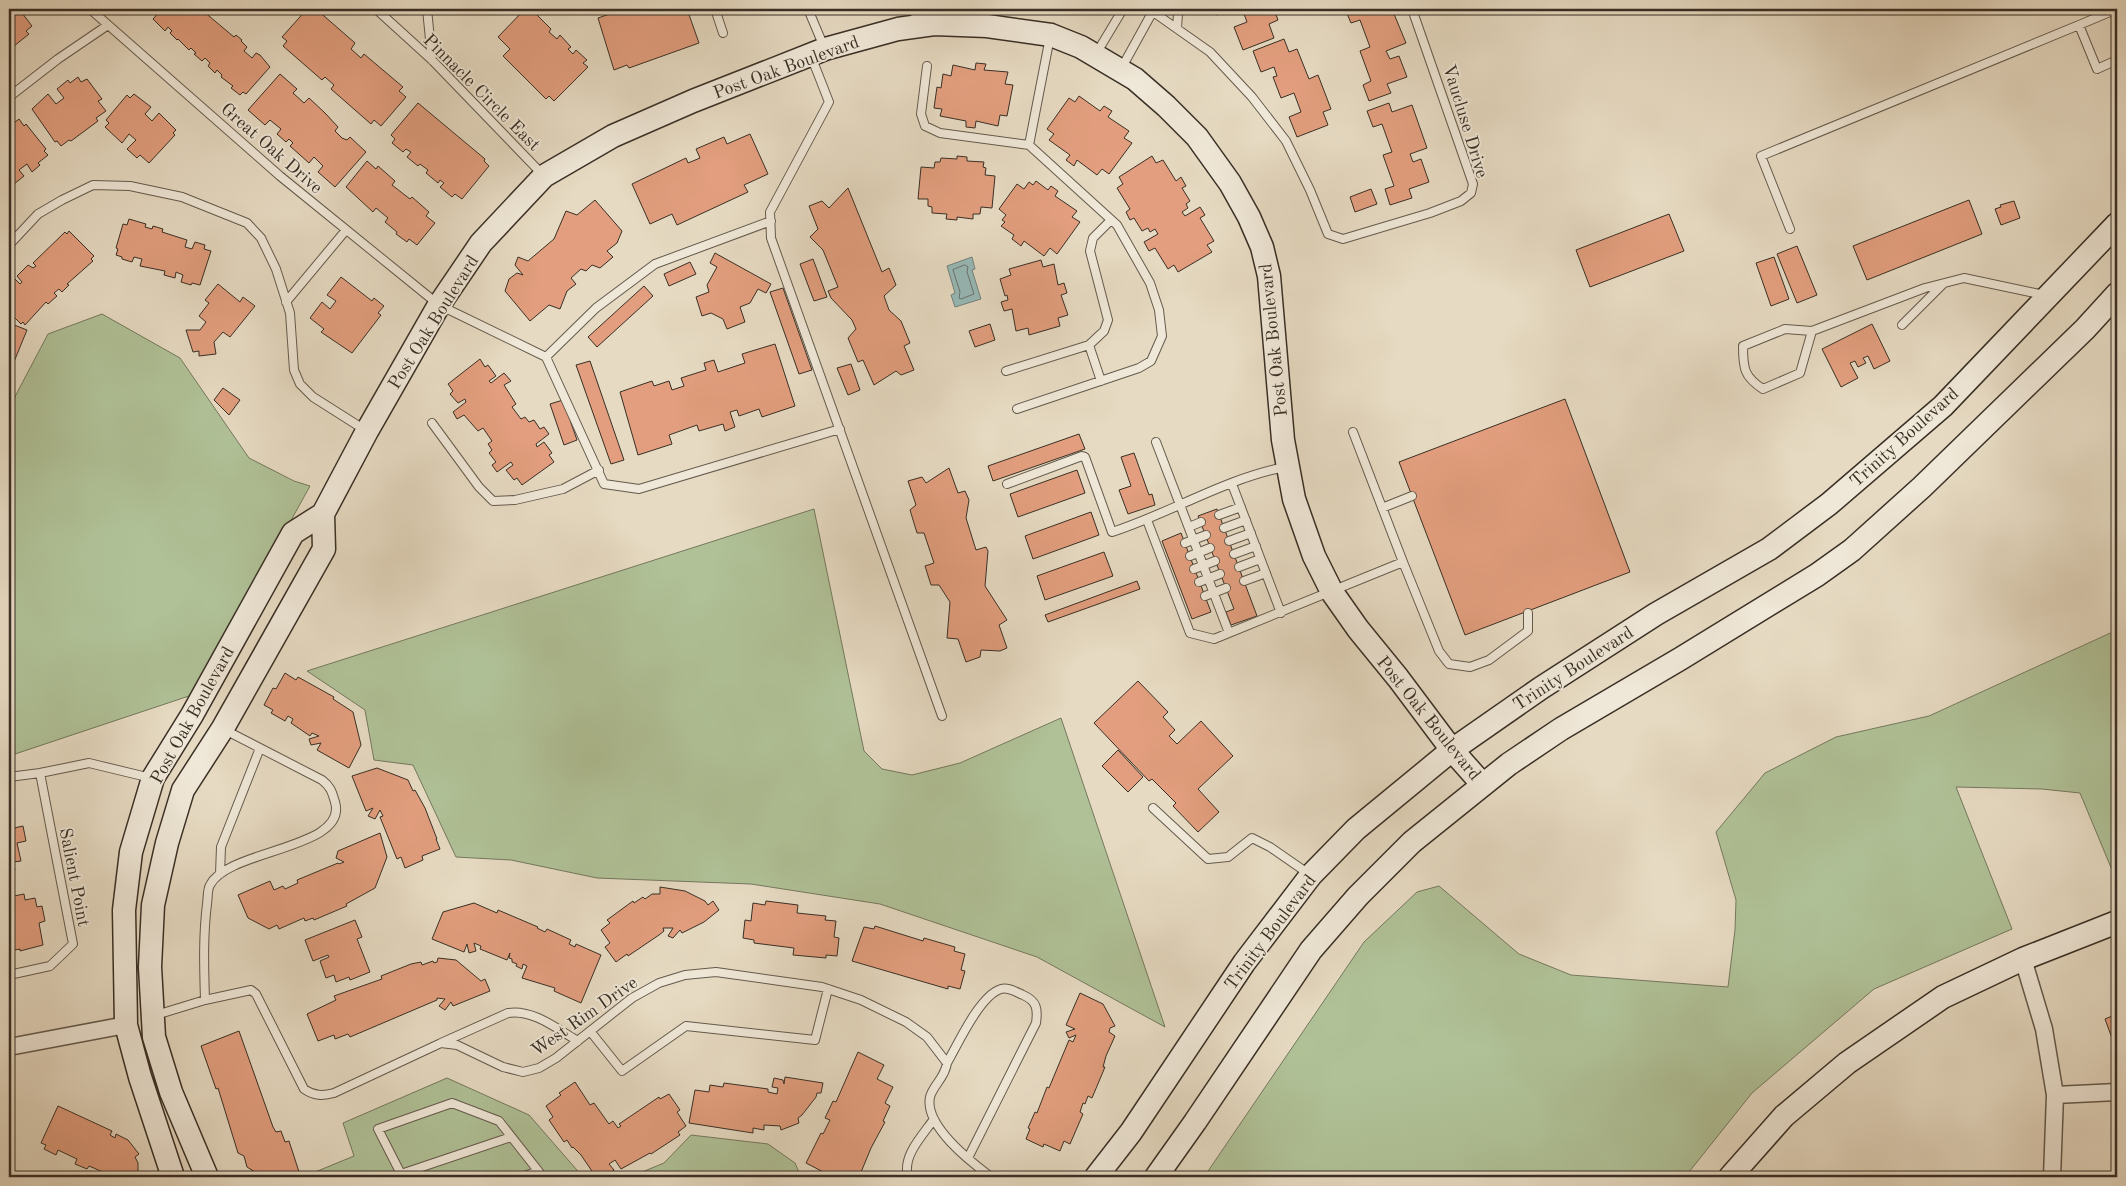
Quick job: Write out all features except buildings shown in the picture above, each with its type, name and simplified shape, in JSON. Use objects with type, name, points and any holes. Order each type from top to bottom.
[{"type":"street","name":"Post Oak Boulevard","points":[[207,1177],[171,1092],[154,1037],[150,967],[153,905],[167,843],[183,790],[223,728],[324,549],[323,514],[367,431],[439,305],[481,243],[544,176],[613,136],[693,101],[818,52],[874,34],[916,17],[940,16],[987,26],[1050,35],[1081,47],[1136,79],[1197,137],[1230,183],[1249,217],[1262,247],[1269,276],[1283,440],[1294,499],[1314,556],[1332,592],[1358,629],[1398,678],[1452,750],[1483,785]]},
{"type":"street","name":"Trinity Boulevard","points":[[1096,1177],[1131,1132],[1244,963],[1311,875],[1356,829],[1452,750],[1541,688],[1656,614],[1770,549],[1828,504],[1943,406],[2117,224]]},
{"type":"street","points":[[1156,1177],[1312,950],[1358,896],[1412,842],[1509,764],[1561,729],[1688,654],[1817,574],[1852,550],[1979,432],[2085,329],[2117,294]]},
{"type":"street","name":"Post Oak Boulevard","points":[[173,1177],[140,1077],[126,1025],[124,910],[130,852],[153,778],[192,715],[293,533],[323,514]]},
{"type":"street","points":[[1730,1177],[1784,1116],[1847,1063],[1943,997],[2022,960],[2117,922]]},
{"type":"street","points":[[2022,960],[2044,1029],[2054,1095],[2052,1177]]},
{"type":"street","points":[[9,1047],[126,1025],[154,1016]]},
{"type":"street","points":[[2054,1095],[2117,1092]]},
{"type":"lane","name":"Great Oak Drive","points":[[90,9],[280,176],[439,305],[546,357]]},
{"type":"lane","name":"Pinnacle Circle East","points":[[376,9],[432,60],[544,176]]},
{"type":"lane","points":[[427,9],[432,60]]},
{"type":"lane","points":[[715,9],[723,33]]},
{"type":"lane","points":[[808,9],[829,102],[770,212],[771,238],[942,716]]},
{"type":"lane","points":[[1095,56],[1123,9]]},
{"type":"lane","points":[[1176,9],[1178,14],[1177,28]]},
{"type":"lane","name":"Vaucluse Drive","points":[[1120,70],[1151,10],[1210,52],[1252,97],[1286,141],[1310,190],[1328,234],[1343,239],[1430,213],[1462,201],[1471,192],[1472,184],[1412,9]]},
{"type":"lane","points":[[1790,229],[1761,156],[2117,9]]},
{"type":"lane","points":[[9,98],[58,59],[108,25]]},
{"type":"lane","points":[[2079,25],[2097,69],[2117,60]]},
{"type":"lane","points":[[1029,145],[1050,35]]},
{"type":"lane","points":[[927,66],[921,114],[925,126],[940,133],[1029,145],[1116,225],[1150,283],[1159,310],[1162,336],[1151,360],[1139,368],[1017,409]]},
{"type":"lane","points":[[9,245],[38,214],[94,185],[139,188],[182,197],[247,222],[261,238],[276,270],[290,313],[294,370],[300,384],[313,397],[367,431]]},
{"type":"lane","points":[[1006,371],[1089,345],[1104,331],[1108,320],[1090,251],[1093,238],[1111,220]]},
{"type":"lane","points":[[771,221],[655,264],[596,308],[546,357],[604,484],[639,489],[840,429]]},
{"type":"lane","points":[[286,302],[346,230]]},
{"type":"lane","points":[[1812,331],[1800,373],[1763,389],[1750,381],[1743,365],[1743,346],[1785,330],[1812,331],[1925,288],[1964,278],[2048,296]]},
{"type":"lane","points":[[1902,325],[1943,284]]},
{"type":"lane","points":[[1089,345],[1101,381]]},
{"type":"lane","points":[[432,423],[479,487],[493,501],[515,500],[563,488],[598,470]]},
{"type":"lane","points":[[1353,432],[1402,562],[1439,651],[1449,664],[1470,668],[1489,660],[1528,631],[1528,613]]},
{"type":"lane","points":[[1156,442],[1229,632]]},
{"type":"lane","points":[[1007,484],[1082,456],[1085,457],[1092,472],[1112,532],[1147,520],[1180,504],[1265,471],[1288,466]]},
{"type":"lane","points":[[1232,484],[1281,613]]},
{"type":"lane","points":[[1382,508],[1412,496]]},
{"type":"lane","points":[[1219,515],[1241,507]]},
{"type":"lane","points":[[1147,520],[1163,552],[1178,590],[1190,633],[1214,638],[1281,613],[1402,562]]},
{"type":"lane","points":[[1224,528],[1246,520]]},
{"type":"lane","points":[[1189,527],[1201,522]]},
{"type":"lane","points":[[1229,541],[1251,533]]},
{"type":"lane","points":[[1185,544],[1206,536]]},
{"type":"lane","points":[[1234,554],[1256,546]]},
{"type":"lane","points":[[1190,556],[1210,548]]},
{"type":"lane","points":[[1239,567],[1260,559]]},
{"type":"lane","points":[[1194,569],[1215,561]]},
{"type":"lane","points":[[1244,581],[1266,573]]},
{"type":"lane","points":[[1199,582],[1220,574]]},
{"type":"lane","points":[[1205,596],[1226,588]]},
{"type":"lane","points":[[206,1000],[203,933],[209,885],[220,874],[237,863],[312,838],[330,826],[336,815],[336,806],[331,787],[322,780],[223,728]]},
{"type":"lane","points":[[220,874],[221,847],[260,748]]},
{"type":"lane","points":[[9,777],[40,774],[89,763],[153,778]]},
{"type":"lane","name":"Salient Point","points":[[9,975],[50,966],[73,944],[40,774]]},
{"type":"lane","points":[[1153,808],[1208,859],[1228,857],[1252,838],[1270,847],[1311,875]]},
{"type":"lane","name":"West Rim Drive","points":[[441,1043],[456,1045],[503,1068],[523,1072],[539,1068],[578,1041],[632,998],[659,983],[685,975],[716,972],[828,989],[861,1000],[906,1022],[927,1037],[947,1063]]},
{"type":"lane","points":[[968,1158],[1036,1023],[1038,1010],[1034,1002],[1007,988],[999,989],[986,998],[947,1063],[945,1073],[930,1096],[930,1109],[944,1135],[968,1158],[991,1177]]},
{"type":"lane","points":[[590,1031],[622,1071],[686,1026],[815,1040],[828,989]]},
{"type":"lane","points":[[154,1016],[206,1000],[251,990],[256,994],[304,1089],[310,1093],[322,1096],[334,1094],[508,1013],[519,1011],[531,1015],[578,1041]]},
{"type":"lane","points":[[400,1174],[378,1129],[452,1103],[499,1121],[541,1174]]},
{"type":"lane","points":[[908,1177],[905,1168],[909,1156],[934,1119]]},
{"type":"lane","points":[[392,1177],[511,1137]]},
{"type":"lane","points":[[522,1177],[541,1174]]},
{"type":"green space","points":[[102,314],[180,358],[249,458],[294,481],[310,486],[195,694],[9,756],[9,408],[48,334]]},
{"type":"green space","points":[[814,509],[864,751],[882,769],[912,775],[960,763],[1061,718],[1165,1027],[1037,957],[880,904],[751,884],[597,878],[511,860],[456,857],[413,765],[374,760],[365,710],[307,671]]},
{"type":"green space","points":[[2117,630],[2117,882],[2080,793],[2042,789],[1956,787],[2012,929],[1874,989],[1752,1093],[1685,1177],[1204,1177],[1364,942],[1417,892],[1439,886],[1519,954],[1571,975],[1728,987],[1735,930],[1736,900],[1716,832],[1765,773],[1836,737],[1929,716]]},
{"type":"green space","points":[[447,1078],[529,1115],[583,1177],[303,1177],[354,1156],[343,1123]]},
{"type":"green space","points":[[691,1135],[768,1144],[795,1163],[801,1177],[630,1177],[664,1163]]},
{"type":"water","points":[[972,257],[975,269],[972,270],[981,299],[955,307],[951,295],[955,293],[947,266]]}]
